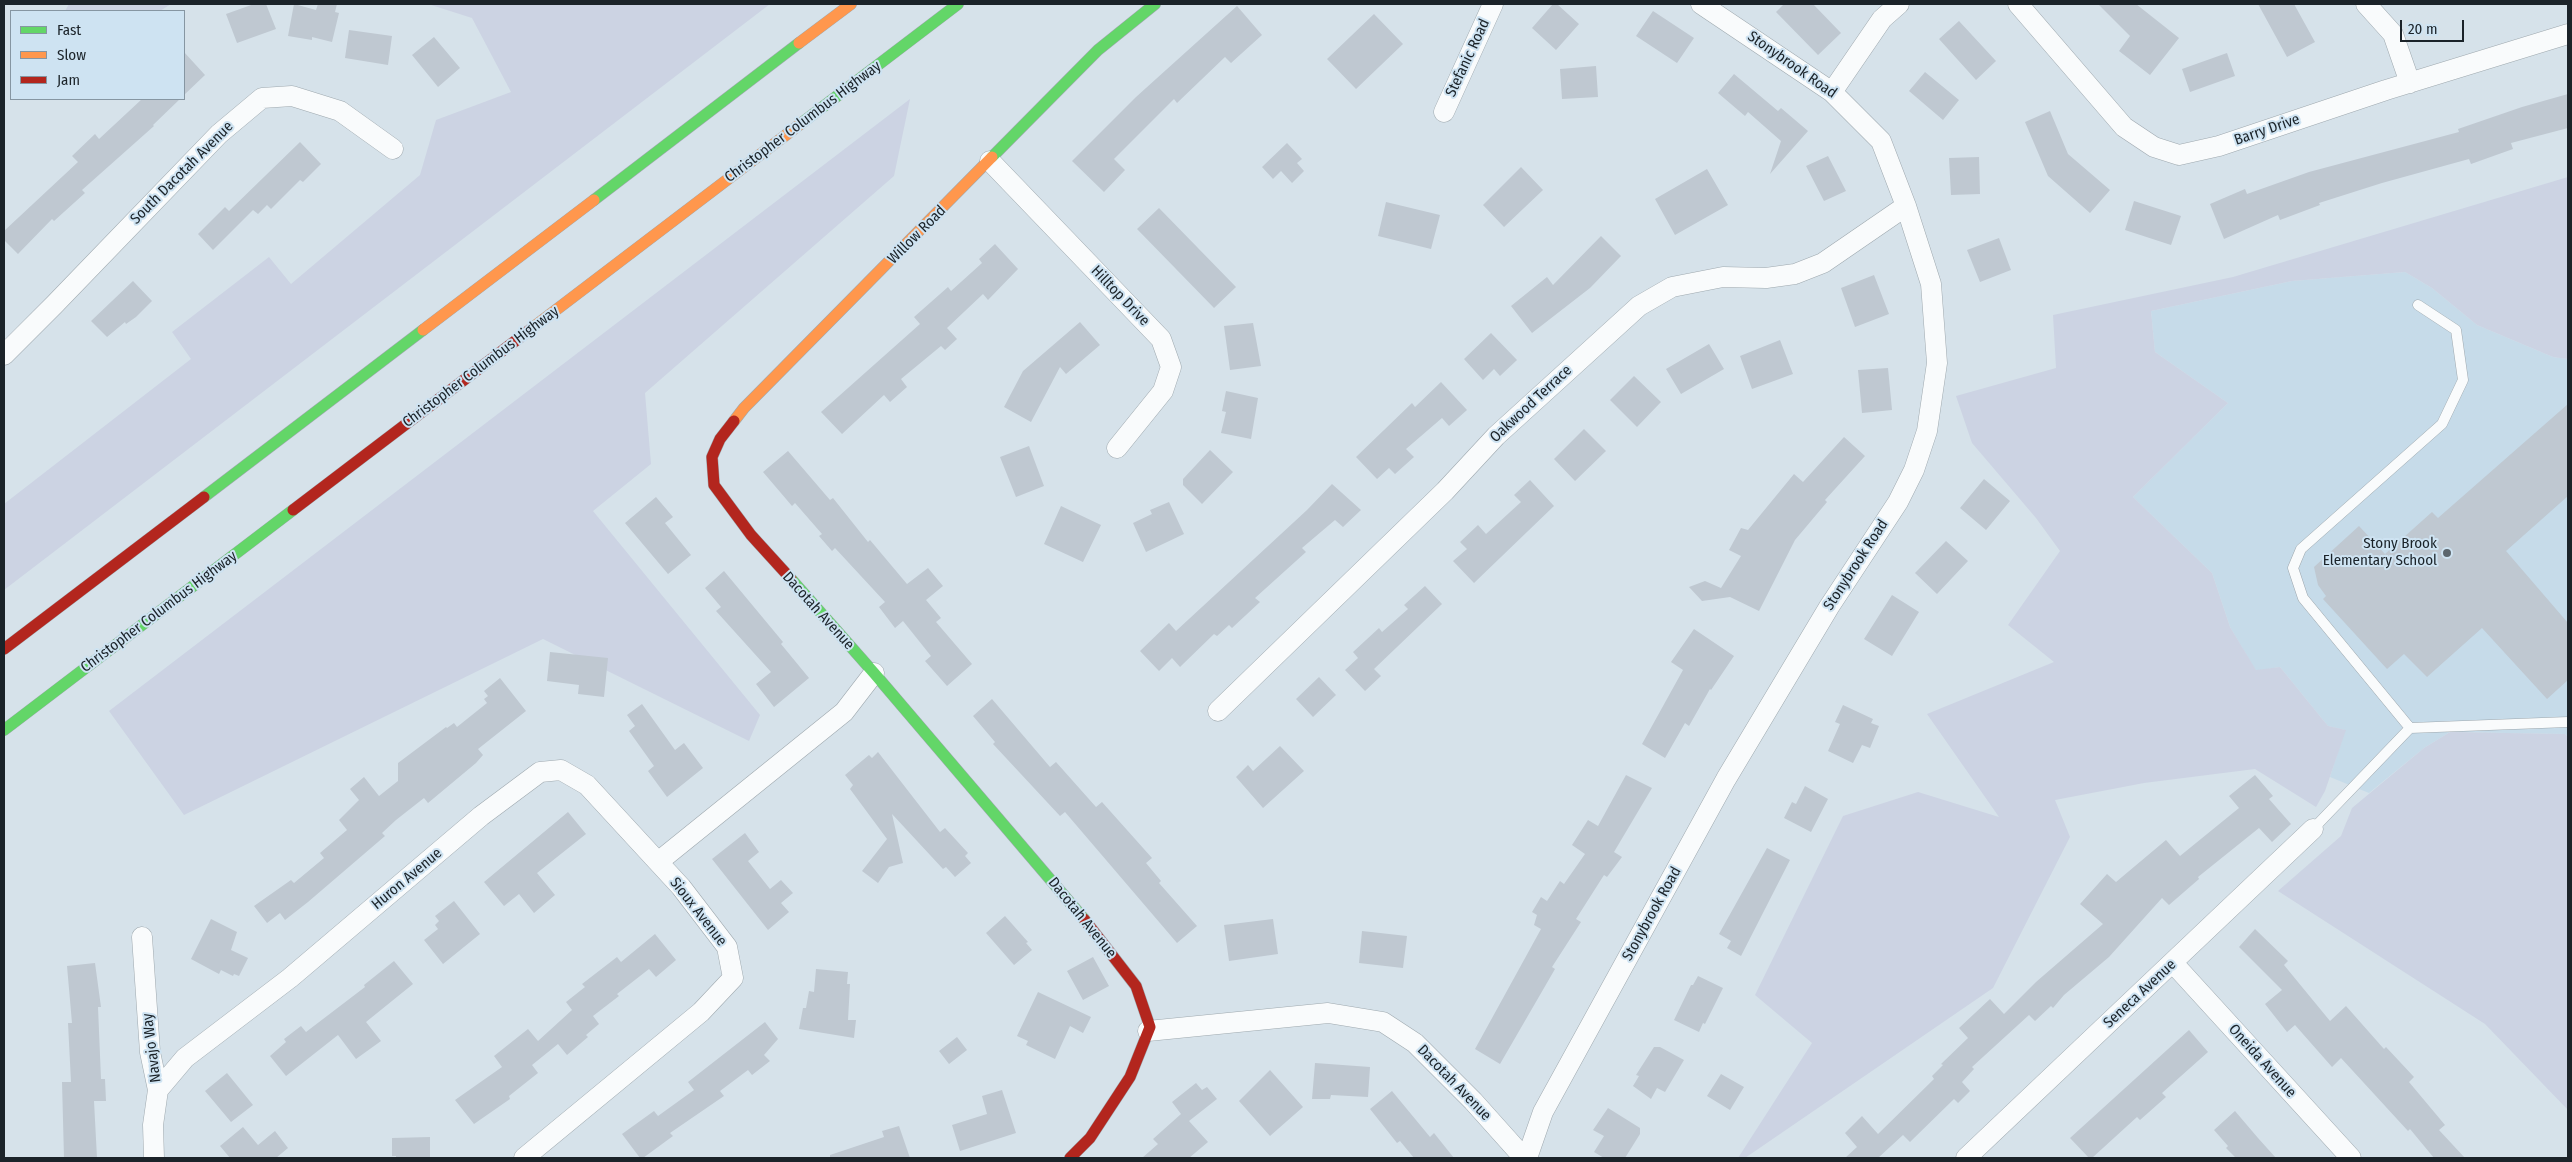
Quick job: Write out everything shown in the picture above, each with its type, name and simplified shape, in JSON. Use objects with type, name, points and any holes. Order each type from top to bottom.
[{"type":"main road","points":[[4,649],[851,4]]},
{"type":"main road","name":"Christopher Columbus Highway","points":[[4,730],[958,4]]},
{"type":"main road","name":"Willow Road","points":[[714,485],[712,457],[720,439],[744,408],[1098,50],[1155,4]]},
{"type":"main road","name":"Dacotah Avenue","points":[[714,485],[751,535],[874,673],[1094,931],[1136,986],[1150,1026],[1148,1032]]},
{"type":"main road","points":[[1070,1158],[1090,1138],[1130,1077],[1148,1032]]},
{"type":"street","name":"Stefanic Road","points":[[1444,112],[1493,4]]},
{"type":"street","name":"Stonybrook Road","points":[[1526,1158],[1543,1112],[1726,778],[1829,607],[1898,502],[1914,470],[1927,431],[1937,362],[1931,284],[1906,206],[1881,140],[1832,92],[1701,4]]},
{"type":"street","points":[[1832,92],[1882,19],[1899,4]]},
{"type":"street","name":"Barry Drive","points":[[2018,4],[2124,127],[2154,147],[2179,154],[2219,146],[2410,83],[2568,34]]},
{"type":"street","points":[[2366,4],[2393,34],[2410,83]]},
{"type":"street","name":"South Dacotah Avenue","points":[[4,355],[219,134],[262,98],[292,96],[340,111],[393,149]]},
{"type":"street","name":"Hilltop Drive","points":[[990,161],[1162,339],[1171,367],[1163,391],[1116,448]]},
{"type":"street","name":"Oakwood Terrace","points":[[1218,711],[1445,491],[1496,436],[1639,306],[1672,287],[1723,278],[1766,278],[1795,274],[1823,262],[1906,206]]},
{"type":"street","points":[[658,862],[844,712],[874,673]]},
{"type":"street","name":"Huron Avenue","points":[[158,1090],[185,1058],[290,978],[481,816],[540,772],[561,770],[587,785],[658,862]]},
{"type":"street","name":"Seneca Avenue","points":[[1966,1158],[2174,963],[2313,829]]},
{"type":"street","name":"Sioux Avenue","points":[[524,1158],[701,1012],[733,978],[727,947],[681,887],[658,862]]},
{"type":"street","name":"Navajo Way","points":[[142,937],[150,1052],[158,1090],[152,1125],[154,1158]]},
{"type":"street","name":"Oneida Avenue","points":[[2174,963],[2351,1158]]},
{"type":"street","name":"Dacotah Avenue","points":[[1148,1032],[1328,1013],[1383,1022],[1415,1043],[1526,1158]]},
{"type":"lane","points":[[2410,728],[2303,598],[2293,568],[2301,550],[2442,424],[2463,380],[2456,330],[2418,305]]},
{"type":"lane","points":[[2313,829],[2410,728],[2568,722]]},
{"type":"shaded area","points":[[69,4],[171,4],[162,10],[66,10]]},
{"type":"shaded area","points":[[428,4],[770,4],[4,590],[4,504],[191,359],[172,332],[269,257],[291,284],[420,175],[436,120],[511,92],[472,18]]},
{"type":"shaded area","points":[[910,99],[894,176],[645,393],[651,464],[593,511],[760,715],[749,741],[543,639],[184,815],[109,711]]},
{"type":"shaded area","points":[[2568,177],[2568,359],[2553,357],[2477,325],[2432,288],[2405,272],[2292,281],[2151,311],[2155,352],[2228,403],[2133,497],[2212,573],[2230,627],[2256,670],[2280,667],[2328,726],[2346,730],[2325,791],[2316,807],[2255,769],[2144,783],[2055,800],[2070,837],[1993,988],[1745,1158],[1738,1158],[1812,1043],[1755,995],[1843,816],[1918,792],[1999,817],[1927,714],[2054,662],[2008,625],[2060,551],[2036,518],[1972,443],[1956,396],[2056,368],[2053,315],[2233,277]]},
{"type":"shaded area","points":[[2405,272],[2432,288],[2477,325],[2553,357],[2568,359],[2568,737],[2565,734],[2450,732],[2424,748],[2369,793],[2330,777],[2345,730],[2328,726],[2280,667],[2256,671],[2230,627],[2212,573],[2133,497],[2228,403],[2155,352],[2151,311],[2292,281]]},
{"type":"shaded area","points":[[2450,732],[2565,734],[2568,737],[2568,1110],[2485,1024],[2278,891],[2341,836],[2352,808],[2424,748]]},
{"type":"building","points":[[254,4],[266,4],[276,29],[237,43],[226,14]]},
{"type":"building","points":[[294,4],[316,10],[318,4],[337,4],[335,12],[339,13],[332,42],[312,37],[312,40],[288,36]]},
{"type":"building","points":[[1553,4],[1557,4],[1579,24],[1556,50],[1532,28]]},
{"type":"building","points":[[1784,4],[1813,4],[1841,33],[1818,55],[1776,12]]},
{"type":"building","points":[[2098,4],[2136,4],[2179,38],[2150,75],[2119,51],[2130,36]]},
{"type":"building","points":[[2258,4],[2294,4],[2315,42],[2287,57]]},
{"type":"building","points":[[1237,6],[1262,35],[1231,63],[1225,57],[1177,103],[1174,99],[1114,159],[1125,170],[1104,192],[1072,161],[1136,97]]},
{"type":"building","points":[[1653,11],[1694,38],[1677,63],[1636,36]]},
{"type":"building","points":[[1374,14],[1403,44],[1356,89],[1327,59]]},
{"type":"building","points":[[1959,21],[1996,61],[1976,80],[1939,39]]},
{"type":"building","points":[[349,30],[392,36],[388,65],[345,58]]},
{"type":"building","points":[[434,37],[460,68],[438,87],[412,55]]},
{"type":"building","points":[[185,53],[205,75],[185,94]]},
{"type":"building","points":[[2227,53],[2235,76],[2190,92],[2182,69]]},
{"type":"building","points":[[1596,66],[1598,97],[1562,99],[1560,69]]},
{"type":"building","points":[[1925,72],[1959,100],[1943,120],[1909,91]]},
{"type":"building","points":[[1734,74],[1778,111],[1781,108],[1808,131],[1770,174],[1781,141],[1748,112],[1745,116],[1718,93]]},
{"type":"building","points":[[2568,94],[2568,128],[2511,143],[2513,149],[2471,164],[2469,159],[2382,183],[2319,203],[2320,205],[2280,220],[2278,215],[2224,239],[2210,204],[2245,189],[2247,194],[2309,172],[2459,132],[2458,129],[2522,107]]},
{"type":"building","points":[[141,100],[179,100],[154,126],[82,190],[85,193],[54,221],[52,219],[18,254],[4,240],[4,231],[78,162],[72,156],[95,134],[99,139]]},
{"type":"building","points":[[2050,111],[2068,154],[2110,190],[2090,213],[2048,176],[2025,122]]},
{"type":"building","points":[[300,142],[321,164],[303,182],[300,180],[271,209],[267,205],[258,214],[253,210],[213,250],[198,234],[225,207],[229,211]]},
{"type":"building","points":[[1287,143],[1302,159],[1297,163],[1304,171],[1292,183],[1281,171],[1273,179],[1262,167]]},
{"type":"building","points":[[1828,156],[1846,191],[1824,201],[1806,166]]},
{"type":"building","points":[[1979,157],[1980,194],[1951,195],[1949,158]]},
{"type":"building","points":[[1521,167],[1543,190],[1504,227],[1483,205]]},
{"type":"building","points":[[1707,169],[1728,205],[1675,235],[1655,199]]},
{"type":"building","points":[[2134,201],[2181,216],[2171,245],[2125,230]]},
{"type":"building","points":[[1386,202],[1440,215],[1431,249],[1378,236]]},
{"type":"building","points":[[1159,208],[1236,287],[1214,308],[1137,229]]},
{"type":"building","points":[[1601,236],[1621,256],[1590,288],[1532,333],[1511,306],[1547,277],[1553,285]]},
{"type":"building","points":[[1999,238],[2011,270],[1980,282],[1967,250]]},
{"type":"building","points":[[995,244],[1018,269],[988,300],[983,294],[947,328],[957,339],[945,350],[941,346],[901,379],[907,387],[890,402],[884,395],[842,434],[821,412],[920,324],[914,317],[948,287],[951,291],[982,263],[979,259]]},
{"type":"building","points":[[1874,275],[1889,314],[1855,327],[1841,288]]},
{"type":"building","points":[[133,281],[152,301],[136,317],[126,324],[125,322],[107,337],[91,321]]},
{"type":"building","points":[[1080,322],[1100,345],[1066,374],[1060,367],[1031,422],[1004,407],[1023,371]]},
{"type":"building","points":[[1253,323],[1261,366],[1230,370],[1224,326]]},
{"type":"building","points":[[1491,333],[1517,360],[1500,376],[1494,369],[1483,380],[1464,359]]},
{"type":"building","points":[[1780,340],[1793,374],[1752,389],[1740,356]]},
{"type":"building","points":[[1709,344],[1724,369],[1681,394],[1666,369]]},
{"type":"building","points":[[1888,368],[1892,410],[1862,413],[1858,370]]},
{"type":"building","points":[[1634,376],[1661,402],[1637,427],[1610,400]]},
{"type":"building","points":[[1441,382],[1467,410],[1449,426],[1442,418],[1406,449],[1414,457],[1395,474],[1389,468],[1377,479],[1356,457],[1412,403],[1415,407]]},
{"type":"building","points":[[1226,391],[1258,398],[1251,439],[1221,433],[1226,412],[1222,411]]},
{"type":"building","name":"Stony Brook Elementary School","points":[[2568,404],[2568,496],[2506,551],[2568,623],[2568,680],[2547,699],[2482,628],[2427,677],[2404,654],[2387,669],[2323,599],[2326,596],[2318,585],[2314,567],[2359,526],[2385,554],[2432,512],[2438,518]]},
{"type":"building","points":[[1584,429],[1606,451],[1575,481],[1554,459]]},
{"type":"building","points":[[1844,437],[1865,456],[1825,500],[1827,502],[1795,540],[1759,611],[1730,597],[1702,601],[1689,587],[1705,581],[1721,588],[1741,556],[1729,550],[1741,528],[1748,530],[1794,474],[1803,482]]},
{"type":"building","points":[[1029,446],[1044,486],[1016,497],[1000,457]]},
{"type":"building","points":[[1210,450],[1233,472],[1202,504],[1183,485],[1183,479]]},
{"type":"building","points":[[788,451],[830,500],[833,498],[868,542],[870,540],[907,584],[928,568],[943,586],[926,600],[941,618],[936,622],[972,664],[947,686],[925,661],[931,656],[903,621],[895,628],[879,607],[885,602],[835,548],[832,551],[819,536],[822,534],[795,503],[792,506],[763,472]]},
{"type":"building","points":[[1984,479],[2010,501],[1986,530],[1960,508]]},
{"type":"building","points":[[1530,480],[1554,506],[1474,583],[1453,561],[1467,549],[1460,542],[1478,525],[1486,534],[1521,502],[1514,495]]},
{"type":"building","points":[[1332,484],[1361,510],[1343,527],[1335,520],[1302,548],[1306,552],[1255,598],[1260,602],[1232,628],[1229,625],[1217,636],[1214,634],[1180,667],[1172,658],[1159,671],[1140,651],[1169,623],[1176,631],[1307,510]]},
{"type":"building","points":[[656,497],[673,517],[665,523],[691,555],[668,574],[625,523]]},
{"type":"building","points":[[1169,502],[1184,534],[1146,552],[1133,523],[1152,514],[1150,510]]},
{"type":"building","points":[[1061,506],[1101,525],[1083,562],[1044,544]]},
{"type":"building","points":[[1946,541],[1968,561],[1937,594],[1915,573]]},
{"type":"building","points":[[724,571],[783,642],[781,644],[809,678],[774,707],[756,684],[771,672],[716,611],[721,607],[705,588]]},
{"type":"building","points":[[1425,586],[1442,604],[1374,669],[1381,676],[1365,691],[1345,670],[1358,658],[1353,652],[1379,628],[1382,632],[1408,609],[1404,605]]},
{"type":"building","points":[[1892,595],[1919,612],[1892,656],[1864,639]]},
{"type":"building","points":[[1694,629],[1734,656],[1710,689],[1689,726],[1685,723],[1665,758],[1642,744],[1683,670],[1671,662]]},
{"type":"building","points":[[550,652],[608,658],[604,697],[578,694],[579,685],[547,681]]},
{"type":"building","points":[[1319,677],[1336,695],[1313,717],[1296,699]]},
{"type":"building","points":[[500,678],[526,711],[478,749],[483,755],[476,763],[428,803],[424,798],[396,820],[382,833],[385,836],[308,902],[285,920],[280,913],[267,923],[254,906],[291,880],[294,883],[324,858],[320,853],[347,830],[339,820],[359,800],[350,789],[364,777],[379,796],[398,781],[398,763],[446,727],[454,723],[457,727],[487,703],[484,699],[488,696],[484,691]]},
{"type":"building","points":[[992,699],[1050,767],[1056,762],[1096,807],[1102,802],[1152,858],[1146,863],[1161,881],[1159,883],[1197,926],[1177,943],[1065,812],[1060,816],[993,744],[995,742],[973,716]]},
{"type":"building","points":[[642,704],[675,750],[684,743],[703,768],[667,797],[648,771],[654,766],[629,731],[635,726],[627,715]]},
{"type":"building","points":[[1843,705],[1873,719],[1871,723],[1879,726],[1870,748],[1862,745],[1853,763],[1828,751],[1840,724],[1835,722]]},
{"type":"building","points":[[1280,746],[1304,771],[1263,808],[1236,777],[1248,765],[1253,771]]},
{"type":"building","points":[[878,752],[940,832],[945,828],[968,853],[965,856],[971,863],[955,877],[946,867],[943,869],[892,814],[903,863],[889,867],[878,883],[862,871],[887,839],[850,789],[853,785],[845,775],[869,755],[872,758]]},
{"type":"building","points":[[1626,775],[1652,788],[1614,852],[1622,857],[1607,877],[1604,875],[1576,919],[1581,922],[1552,967],[1555,969],[1500,1064],[1475,1049],[1541,929],[1534,925],[1537,915],[1532,912],[1541,897],[1547,901],[1560,881],[1564,884],[1585,854],[1572,845],[1588,820],[1598,826]]},
{"type":"building","points":[[2255,775],[2273,796],[2269,799],[2291,824],[2272,842],[2259,828],[2198,877],[2199,879],[2169,905],[2162,898],[2109,957],[2064,995],[2053,1008],[2051,1006],[2035,1021],[2029,1015],[1972,1067],[1974,1069],[1962,1082],[1970,1091],[1958,1103],[1954,1099],[1910,1142],[1903,1135],[1878,1158],[1845,1158],[1857,1147],[1845,1133],[1862,1116],[1878,1134],[1934,1079],[1932,1076],[1943,1065],[1941,1064],[1968,1038],[1959,1028],[1990,999],[2004,1014],[2036,982],[2103,924],[2080,904],[2107,874],[2116,882],[2166,840],[2180,856],[2239,808],[2229,796]]},
{"type":"building","points":[[1805,786],[1828,799],[1811,832],[1784,818],[1792,802],[1796,804]]},
{"type":"building","points":[[568,812],[586,834],[537,873],[555,895],[534,913],[519,894],[504,906],[484,882]]},
{"type":"building","points":[[745,833],[759,852],[748,861],[770,889],[781,880],[793,893],[781,903],[789,912],[768,930],[712,859]]},
{"type":"building","points":[[1767,848],[1790,860],[1741,956],[1727,948],[1731,941],[1719,934]]},
{"type":"building","points":[[454,901],[480,934],[443,964],[424,940],[438,929],[435,925],[439,921],[435,916]]},
{"type":"building","points":[[1005,916],[1028,942],[1026,943],[1032,950],[1014,965],[986,933]]},
{"type":"building","points":[[211,919],[237,932],[231,950],[248,958],[239,976],[234,974],[233,976],[221,970],[219,974],[191,959]]},
{"type":"building","points":[[1273,919],[1278,954],[1229,961],[1224,925]]},
{"type":"building","points":[[2255,929],[2288,961],[2284,965],[2330,1021],[2346,1006],[2384,1049],[2386,1047],[2414,1077],[2409,1082],[2445,1125],[2439,1130],[2465,1158],[2434,1158],[2410,1129],[2408,1131],[2341,1058],[2332,1067],[2295,1025],[2287,1032],[2265,1004],[2282,990],[2239,947]]},
{"type":"building","points":[[1362,931],[1407,936],[1403,968],[1359,963]]},
{"type":"building","points":[[655,934],[676,960],[656,977],[649,969],[617,994],[619,996],[593,1016],[599,1024],[586,1035],[588,1037],[567,1055],[558,1044],[532,1065],[538,1073],[509,1096],[510,1099],[474,1124],[455,1100],[502,1067],[494,1056],[528,1029],[538,1041],[572,1010],[566,1002],[585,987],[582,984],[617,957],[621,962]]},
{"type":"building","points":[[1093,957],[1109,986],[1083,1000],[1067,971]]},
{"type":"building","points":[[394,961],[413,984],[366,1022],[381,1041],[356,1059],[338,1035],[286,1076],[270,1056],[286,1042],[284,1039],[301,1026],[306,1032],[365,987],[364,985]]},
{"type":"building","points":[[95,963],[101,1007],[98,1007],[101,1079],[105,1079],[106,1101],[94,1101],[97,1158],[64,1158],[62,1082],[71,1082],[68,1023],[72,1023],[67,966]]},
{"type":"building","points":[[816,969],[848,972],[847,984],[850,984],[848,1020],[856,1020],[854,1038],[799,1029],[809,991],[814,992]]},
{"type":"building","points":[[1698,976],[1723,988],[1699,1032],[1674,1020],[1691,985],[1693,985]]},
{"type":"building","points":[[1038,992],[1091,1017],[1083,1033],[1070,1026],[1055,1059],[1026,1045],[1028,1041],[1017,1036]]},
{"type":"building","points":[[765,1022],[778,1039],[764,1055],[770,1061],[752,1075],[748,1070],[720,1091],[724,1096],[670,1133],[673,1136],[643,1158],[640,1158],[622,1134],[654,1111],[658,1116],[694,1090],[688,1082]]},
{"type":"building","points":[[2189,1030],[2208,1052],[2162,1093],[2166,1097],[2140,1120],[2137,1117],[2092,1158],[2089,1158],[2070,1138]]},
{"type":"building","points":[[957,1037],[967,1050],[949,1064],[939,1051]]},
{"type":"building","points":[[1654,1047],[1660,1047],[1684,1060],[1665,1092],[1657,1088],[1651,1099],[1633,1086],[1639,1076],[1636,1075]]},
{"type":"building","points":[[1315,1063],[1370,1067],[1368,1097],[1331,1095],[1330,1099],[1312,1099]]},
{"type":"building","points":[[1270,1070],[1303,1107],[1270,1136],[1239,1101]]},
{"type":"building","points":[[227,1073],[253,1105],[231,1122],[205,1091]]},
{"type":"building","points":[[1721,1074],[1744,1087],[1730,1110],[1707,1096]]},
{"type":"building","points":[[1196,1083],[1202,1090],[1207,1087],[1217,1099],[1189,1121],[1208,1142],[1189,1158],[1142,1158],[1158,1144],[1153,1139],[1181,1114],[1172,1102]]},
{"type":"building","points":[[1002,1090],[1016,1133],[960,1151],[952,1125],[987,1114],[982,1096]]},
{"type":"building","points":[[1392,1091],[1430,1137],[1434,1133],[1454,1158],[1414,1158],[1400,1141],[1397,1143],[1370,1109]]},
{"type":"building","points":[[1608,1108],[1640,1128],[1640,1134],[1625,1158],[1604,1158],[1594,1152],[1604,1136],[1593,1130]]},
{"type":"building","points":[[2235,1111],[2276,1158],[2236,1158],[2226,1148],[2228,1146],[2214,1130]]},
{"type":"building","points":[[899,1126],[910,1158],[830,1158],[830,1155],[884,1137],[882,1131]]},
{"type":"building","points":[[243,1127],[258,1145],[275,1131],[288,1148],[276,1158],[230,1158],[220,1146]]},
{"type":"building","points":[[430,1137],[430,1158],[396,1158],[396,1156],[392,1156],[392,1138]]},
{"type":"traffic: fast","points":[[803,122],[958,4]]},
{"type":"traffic: fast","points":[[992,157],[1098,50],[1155,4]]},
{"type":"traffic: fast","points":[[594,200],[799,43]]},
{"type":"traffic: fast","points":[[204,497],[423,330]]},
{"type":"traffic: fast","points":[[4,730],[293,510]]},
{"type":"traffic: fast","points":[[791,579],[874,673],[1084,919]]},
{"type":"traffic: slow","points":[[799,43],[851,4]]},
{"type":"traffic: slow","points":[[531,329],[803,122]]},
{"type":"traffic: slow","points":[[734,421],[744,408],[992,157]]},
{"type":"traffic: slow","points":[[423,330],[594,200]]},
{"type":"traffic: jam","points":[[293,510],[531,329]]},
{"type":"traffic: jam","points":[[734,421],[720,439],[712,457],[714,485],[751,535],[791,579]]},
{"type":"traffic: jam","points":[[4,649],[204,497]]},
{"type":"traffic: jam","points":[[1070,1158],[1090,1138],[1130,1077],[1150,1027],[1136,986],[1084,919]]},
{"type":"place","name":"Stony Brook Elementary School","points":[[2447,553]]}]
